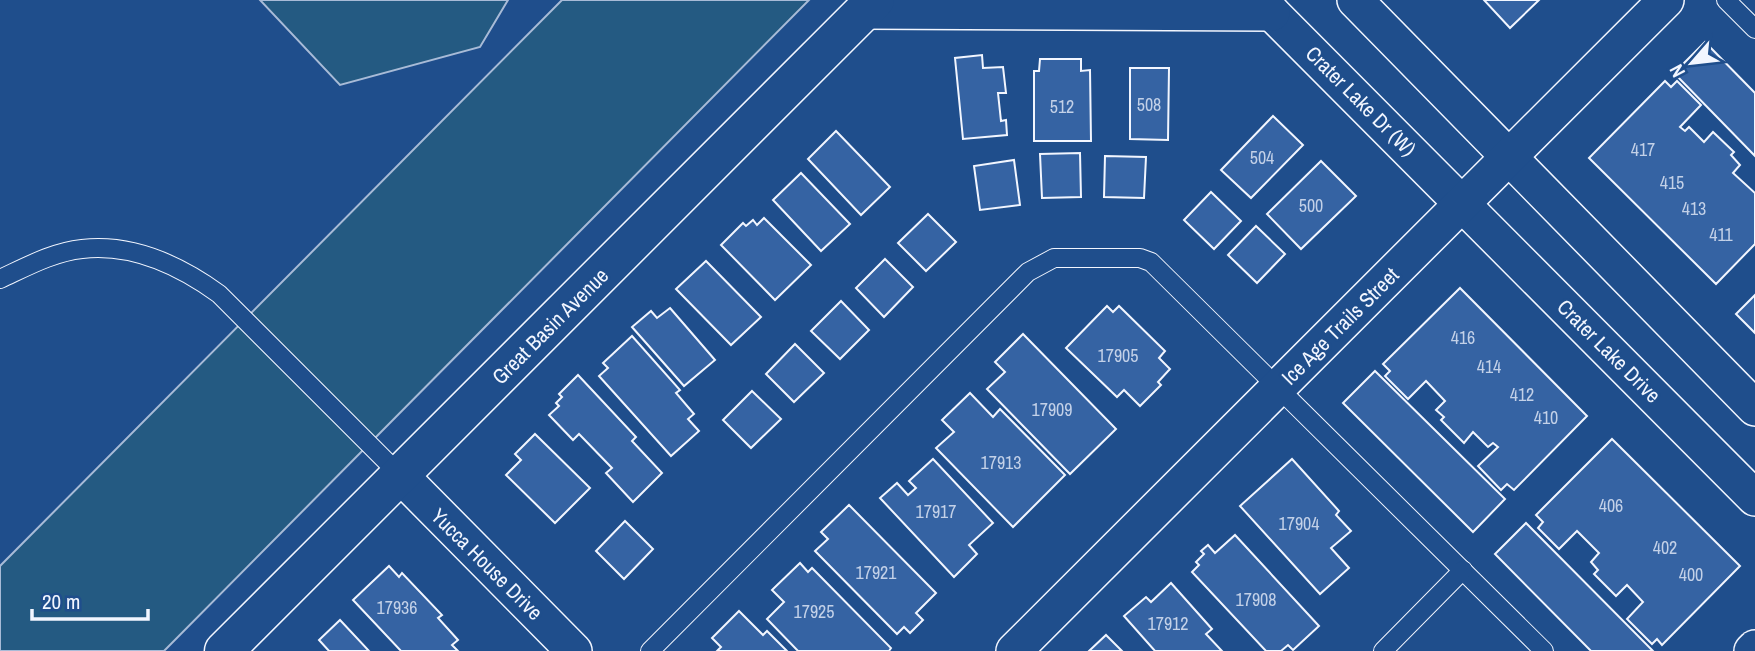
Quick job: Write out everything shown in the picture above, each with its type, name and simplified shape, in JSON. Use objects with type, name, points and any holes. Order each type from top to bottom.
[{"type":"street","points":[[1354,0],[1755,408]]},
{"type":"street","name":"Ice Age Trails Street","points":[[1014,651],[1666,0]]},
{"type":"street","points":[[869,6],[1266,6]]},
{"type":"street","name":"Great Basin Avenue","points":[[224,651],[869,6]]},
{"type":"street","name":"Crater Lake Dr (W)","points":[[1266,6],[1463,203]]},
{"type":"street","name":"Crater Lake Drive","points":[[1463,203],[1755,498]]},
{"type":"street","name":"Yucca House Drive","points":[[401,476],[574,651]]},
{"type":"lane","points":[[1726,0],[1755,29]]},
{"type":"lane","points":[[0,279],[51,256],[82,249],[114,248],[171,263],[219,294],[401,476]]},
{"type":"lane","points":[[650,651],[1028,272],[1054,258],[1140,258],[1151,262],[1544,651]]},
{"type":"lane","points":[[1383,651],[1463,570]]},
{"type":"shaded area","points":[[260,0],[508,0],[480,47],[340,85]]},
{"type":"shaded area","points":[[562,0],[809,0],[164,651],[0,651],[0,566]]},
{"type":"building","points":[[1484,0],[1539,0],[1510,28]]},
{"type":"building","points":[[1705,42],[1755,93],[1755,156],[1674,73]]},
{"type":"building","points":[[982,55],[983,68],[1003,67],[1006,93],[998,93],[1001,121],[1006,120],[1007,135],[963,139],[955,58]]},
{"type":"building","points":[[1040,59],[1081,59],[1081,71],[1090,70],[1091,141],[1034,141],[1034,71],[1039,71]]},
{"type":"building","points":[[1130,68],[1169,68],[1168,140],[1130,139]]},
{"type":"building","points":[[1665,81],[1671,87],[1677,81],[1701,105],[1680,127],[1685,131],[1689,127],[1704,142],[1713,132],[1734,152],[1731,155],[1740,165],[1733,173],[1755,193],[1755,244],[1716,284],[1589,158]]},
{"type":"building","points":[[1273,116],[1303,145],[1251,198],[1221,170]]},
{"type":"building","points":[[836,131],[890,187],[861,215],[808,159]]},
{"type":"building","points":[[1080,153],[1081,197],[1042,198],[1040,154]]},
{"type":"building","points":[[1105,156],[1146,157],[1144,198],[1104,197]]},
{"type":"building","points":[[1014,160],[1020,205],[980,210],[974,166]]},
{"type":"building","points":[[1321,161],[1356,196],[1301,249],[1267,214]]},
{"type":"building","points":[[801,173],[850,224],[821,251],[773,200]]},
{"type":"building","points":[[1211,192],[1241,221],[1214,249],[1184,220]]},
{"type":"building","points":[[928,214],[956,242],[926,271],[898,243]]},
{"type":"building","points":[[764,218],[811,265],[775,300],[721,245],[743,223],[746,226],[753,220],[757,225]]},
{"type":"building","points":[[1256,226],[1285,254],[1257,283],[1228,255]]},
{"type":"building","points":[[885,259],[913,287],[884,317],[856,288]]},
{"type":"building","points":[[706,261],[761,317],[731,345],[676,289]]},
{"type":"building","points":[[1460,288],[1587,416],[1514,490],[1507,484],[1501,490],[1478,466],[1498,447],[1493,443],[1488,447],[1473,432],[1464,443],[1441,420],[1444,417],[1436,410],[1445,401],[1426,381],[1408,399],[1385,376],[1390,371],[1383,364]]},
{"type":"building","points":[[1755,295],[1755,333],[1736,314]]},
{"type":"building","points":[[841,301],[869,330],[840,359],[811,331]]},
{"type":"building","points":[[1107,306],[1113,312],[1119,306],[1165,351],[1159,358],[1170,369],[1158,382],[1161,385],[1140,406],[1124,390],[1117,397],[1066,348]]},
{"type":"building","points":[[670,308],[715,360],[684,386],[632,327],[651,311],[657,318]]},
{"type":"building","points":[[1023,334],[1116,429],[1070,474],[987,389],[1005,372],[995,362]]},
{"type":"building","points":[[632,336],[680,390],[676,393],[694,414],[688,419],[699,431],[671,456],[599,376],[608,368],[603,363]]},
{"type":"building","points":[[795,344],[824,373],[794,402],[766,374]]},
{"type":"building","points":[[1375,371],[1505,499],[1473,532],[1343,403]]},
{"type":"building","points":[[578,375],[636,437],[632,441],[662,473],[633,502],[606,473],[612,468],[579,434],[573,440],[549,415],[559,406],[556,403],[562,397],[559,394]]},
{"type":"building","points":[[752,391],[781,419],[751,448],[723,420]]},
{"type":"building","points":[[970,393],[993,417],[1000,409],[1065,475],[1013,527],[936,448],[954,432],[942,420]]},
{"type":"building","points":[[535,434],[590,488],[555,523],[506,475],[521,460],[515,454]]},
{"type":"building","points":[[1612,439],[1740,566],[1662,645],[1657,639],[1652,644],[1627,619],[1643,602],[1627,585],[1616,596],[1594,574],[1598,570],[1591,562],[1599,553],[1577,531],[1559,549],[1538,528],[1543,522],[1536,515]]},
{"type":"building","points":[[933,459],[993,523],[969,545],[977,554],[954,577],[880,498],[897,483],[908,495],[916,488],[909,481]]},
{"type":"building","points":[[1292,459],[1339,511],[1336,515],[1351,531],[1331,548],[1349,568],[1320,594],[1240,506]]},
{"type":"building","points":[[849,505],[936,593],[916,613],[923,620],[910,633],[904,627],[897,634],[815,551],[828,539],[821,532]]},
{"type":"building","points":[[625,521],[653,549],[624,579],[596,551]]},
{"type":"building","points":[[1526,523],[1653,651],[1591,651],[1495,554]]},
{"type":"building","points":[[1235,535],[1319,626],[1293,650],[1288,645],[1281,651],[1266,651],[1192,572],[1199,565],[1196,562],[1204,554],[1201,551],[1208,545],[1215,553]]},
{"type":"building","points":[[800,563],[808,572],[812,568],[891,648],[889,651],[798,651],[767,619],[784,602],[772,590]]},
{"type":"building","points":[[389,566],[399,577],[402,573],[442,615],[438,618],[458,640],[452,645],[458,651],[401,651],[353,600]]},
{"type":"building","points":[[1171,583],[1212,629],[1206,634],[1222,651],[1155,651],[1124,616],[1146,597],[1151,602]]},
{"type":"building","points":[[739,611],[763,635],[767,631],[787,651],[717,651],[721,647],[712,638]]},
{"type":"building","points":[[340,620],[369,651],[329,651],[319,640]]},
{"type":"building","points":[[1106,635],[1122,651],[1089,651]]}]
